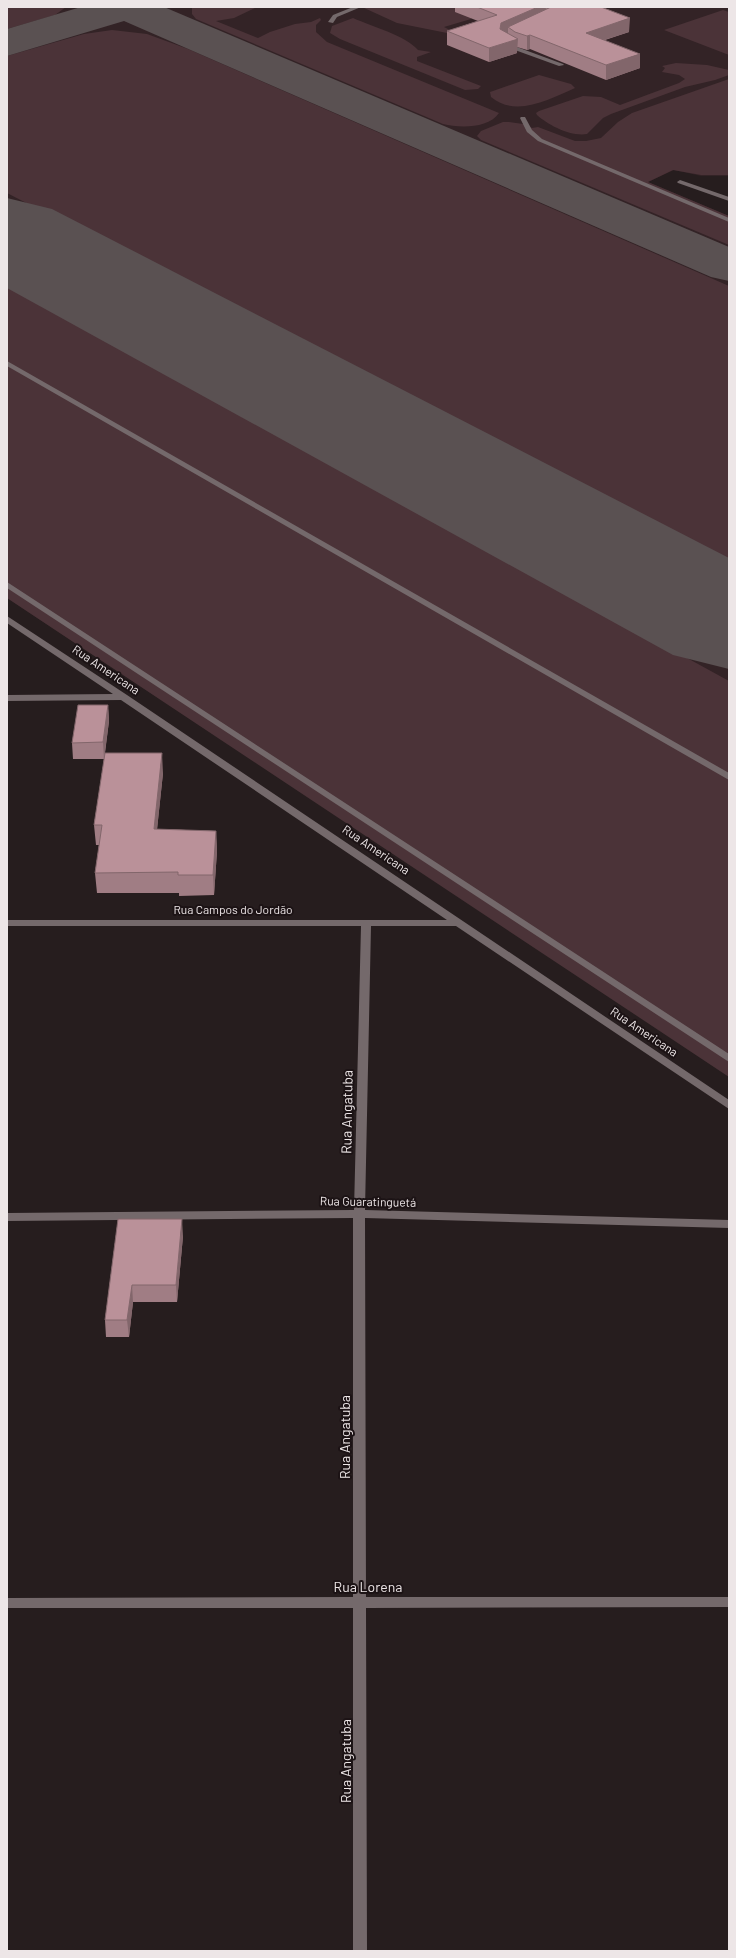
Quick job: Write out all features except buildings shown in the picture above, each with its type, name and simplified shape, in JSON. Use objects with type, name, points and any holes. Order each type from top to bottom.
[{"type":"street","points":[[331,22],[335,16],[358,7]]},
{"type":"street","points":[[504,38],[502,42],[505,45],[561,65]]},
{"type":"street","points":[[524,118],[527,129],[540,140],[729,220]]},
{"type":"street","points":[[680,182],[729,199]]},
{"type":"street","points":[[7,363],[729,777]]},
{"type":"street","points":[[7,584],[729,1059]]},
{"type":"street","name":"Rua Americana","points":[[7,619],[729,1104]]},
{"type":"street","points":[[7,698],[124,697]]},
{"type":"street","name":"Rua Campos do Jordão","points":[[7,923],[460,923]]},
{"type":"street","name":"Rua Angatuba","points":[[360,1951],[361,1603],[359,1214],[366,923]]},
{"type":"street","name":"Rua Guaratinguetá","points":[[7,1217],[359,1214],[729,1224]]},
{"type":"street","name":"Rua Lorena","points":[[7,1603],[729,1602]]},
{"type":"shaded area","points":[[7,7],[729,7],[729,176],[701,176],[674,170],[648,182],[729,216],[729,1075],[7,598]]},
{"type":"shaded area","points":[[7,7],[66,7],[55,15],[7,29]]},
{"type":"shaded area","points":[[192,7],[257,7],[234,18],[216,21],[258,38],[270,32],[295,24],[311,22],[320,18],[321,20],[316,25],[316,32],[327,42],[499,113],[488,122],[481,125],[457,126],[443,124],[196,19],[192,14]]},
{"type":"shaded area","points":[[362,7],[469,7],[471,19],[444,27],[462,36],[397,23]]},
{"type":"shaded area","points":[[723,10],[729,12],[729,55],[664,30]]},
{"type":"shaded area","points":[[353,18],[397,36],[418,50],[431,52],[417,57],[417,61],[481,86],[478,89],[465,90],[340,39],[330,33],[332,26]]},
{"type":"shaded area","points":[[112,30],[147,34],[188,49],[729,286],[729,566],[7,193],[7,56],[84,34]]},
{"type":"shaded area","points":[[676,63],[707,65],[729,70],[729,75],[685,87],[611,114],[603,118],[587,134],[574,134],[567,132],[547,123],[536,113],[583,96],[601,97],[620,105],[679,83],[685,79],[679,75],[662,72],[665,68],[662,66]]},
{"type":"shaded area","points":[[539,75],[571,84],[575,88],[544,101],[522,106],[511,106],[501,103],[491,97],[490,92]]},
{"type":"shaded area","points":[[729,79],[729,175],[701,175],[673,170],[648,182],[729,216],[729,245],[481,140],[477,136],[481,131],[503,122],[509,122],[523,124],[532,128],[538,127],[575,141],[586,141],[601,138],[618,122],[632,113]]},
{"type":"shaded area","points":[[7,285],[729,681],[729,1077],[7,598]]},
{"type":"taxiway","points":[[7,43],[127,7],[729,266]]},
{"type":"runway","points":[[7,236],[729,621]]}]
